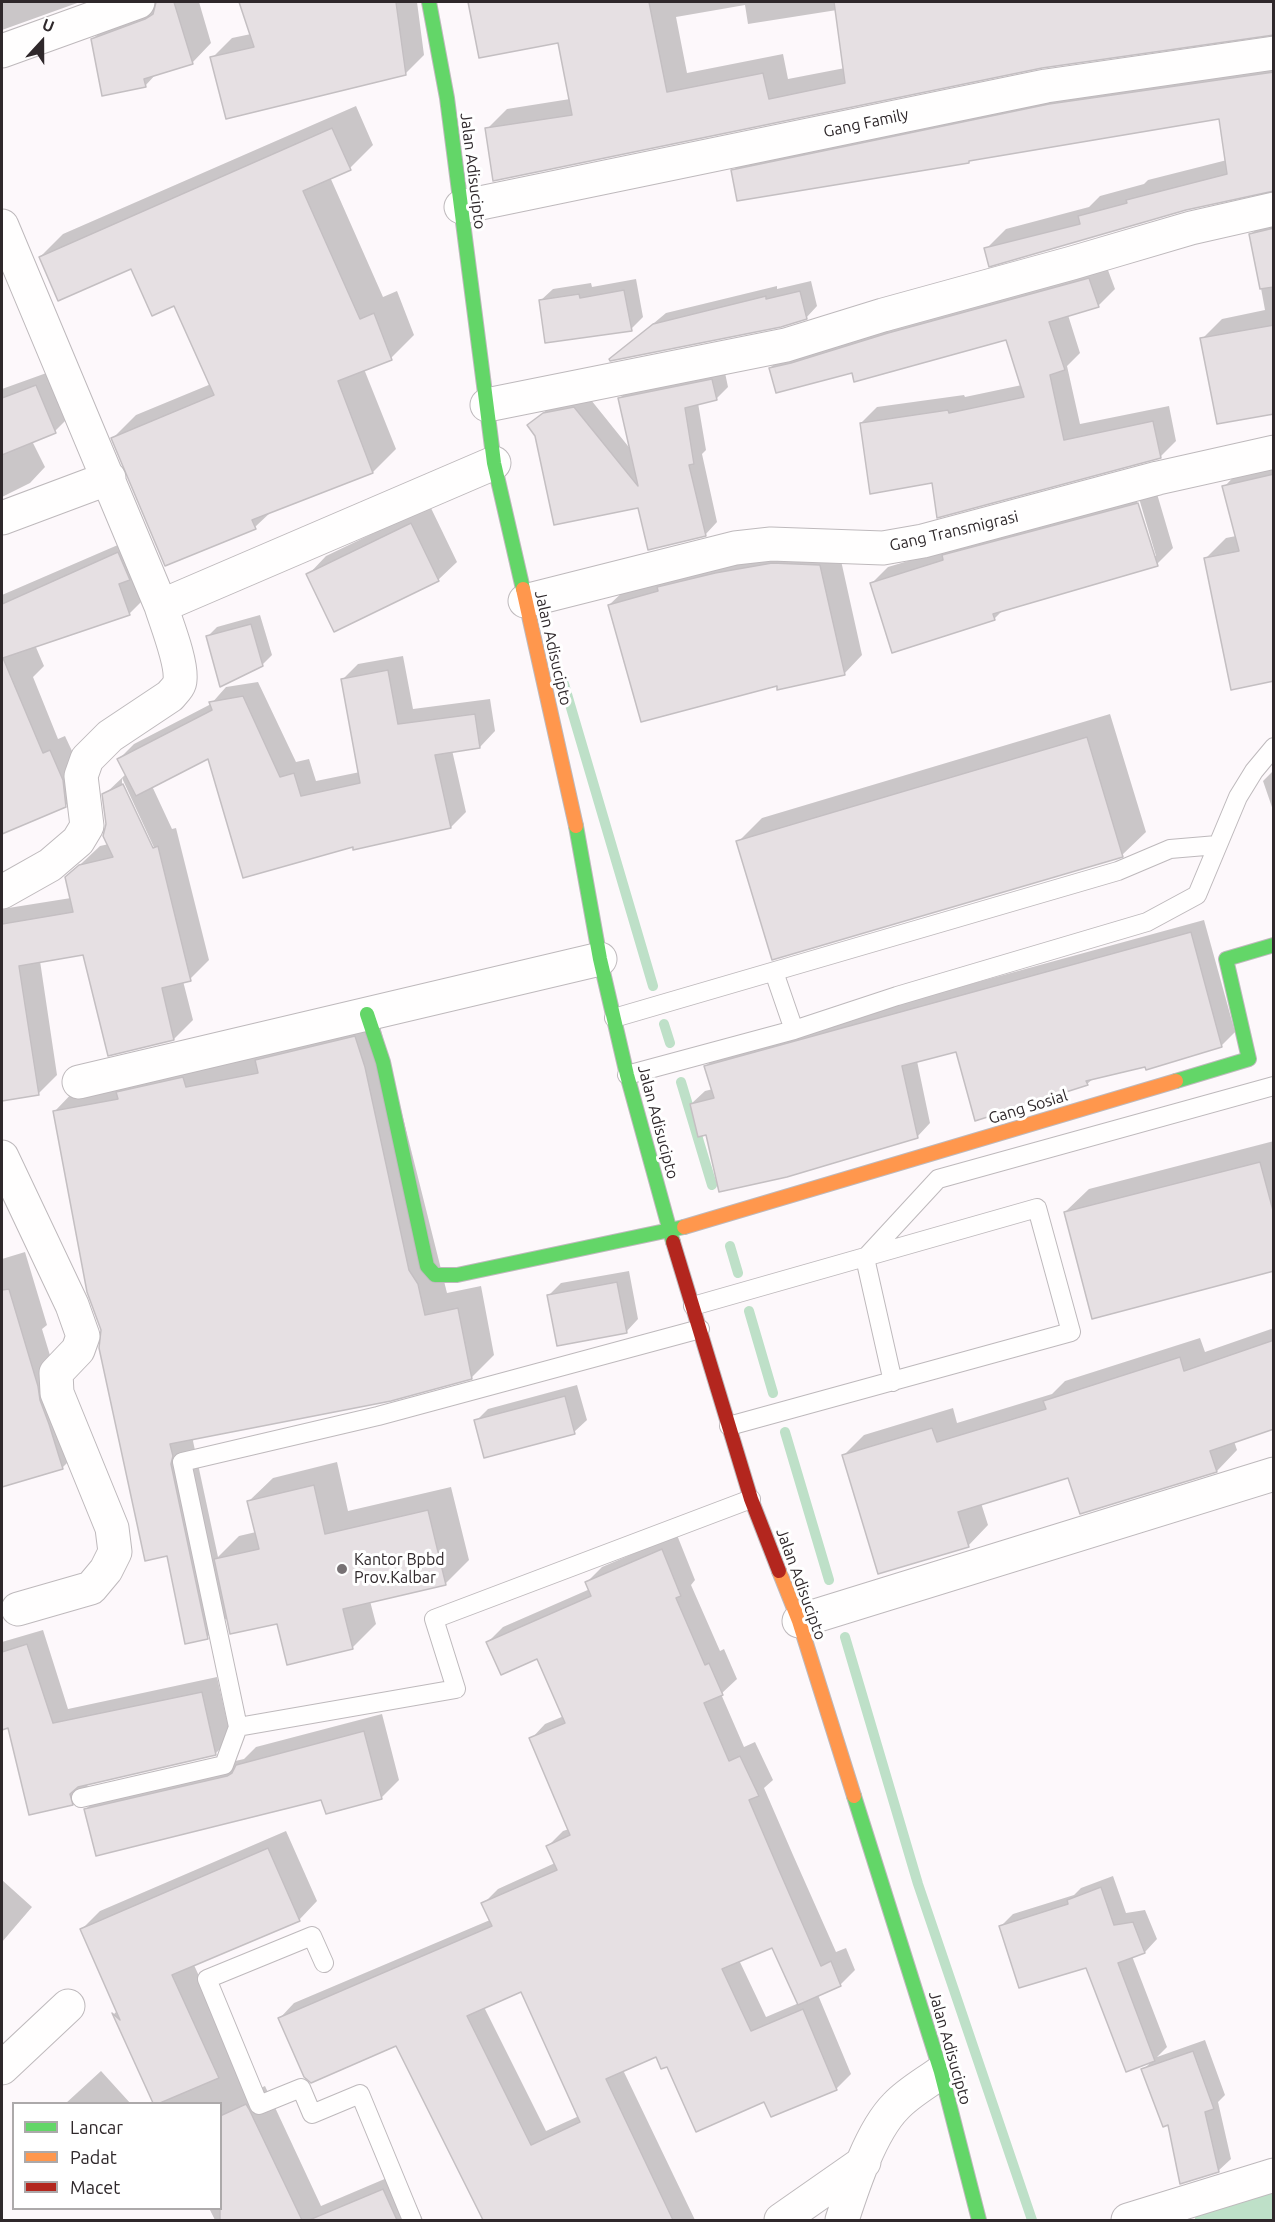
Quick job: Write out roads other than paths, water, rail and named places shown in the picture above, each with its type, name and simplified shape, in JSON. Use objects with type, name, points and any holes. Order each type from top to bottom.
[{"type":"main road","name":"Jalan Adisucipto","points":[[429,2],[447,98],[494,463],[571,797],[600,960],[627,1076],[670,1231],[751,1499],[798,1621],[941,2072],[979,2220]]},
{"type":"main road","name":"Gang Sosial","points":[[670,1231],[1249,1059],[1226,958],[1274,945]]},
{"type":"main road","points":[[367,1014],[382,1062],[427,1266],[435,1275],[457,1275],[670,1231]]},
{"type":"street","points":[[2,51],[138,2]]},
{"type":"street","name":"Gang Family","points":[[461,207],[1046,86],[1274,53]]},
{"type":"street","points":[[486,405],[786,345],[883,315],[1191,228],[1274,209]]},
{"type":"street","points":[[2,226],[161,606],[176,653],[180,681],[170,696],[110,736],[87,759],[81,776],[87,826],[78,840],[50,865],[2,892]]},
{"type":"street","name":"Gang Transmigrasi","points":[[525,601],[735,548],[771,543],[884,548],[923,541],[1158,478],[1274,452]]},
{"type":"street","points":[[161,606],[494,463]]},
{"type":"street","points":[[2,518],[109,478]]},
{"type":"street","points":[[79,1082],[600,960]]},
{"type":"street","points":[[2,1157],[72,1305],[83,1336],[78,1350],[56,1373],[57,1393],[112,1528],[115,1552],[106,1570],[91,1588],[18,1609]]},
{"type":"street","points":[[798,1621],[1274,1474]]},
{"type":"street","points":[[2,2068],[68,2006]]},
{"type":"street","points":[[842,2220],[872,2142],[885,2117],[897,2103],[941,2072]]},
{"type":"street","points":[[781,2220],[864,2162]]},
{"type":"street","points":[[1128,2220],[1274,2175]]},
{"type":"lane","points":[[627,1076],[794,1030],[897,996],[1147,922],[1197,895],[1238,797],[1254,771],[1274,747]]},
{"type":"lane","points":[[614,1018],[1118,871],[1170,849],[1217,845]]},
{"type":"lane","points":[[774,972],[794,1030]]},
{"type":"lane","points":[[865,1258],[938,1179],[1274,1086]]},
{"type":"lane","points":[[693,1306],[1037,1208],[1071,1332],[729,1426]]},
{"type":"lane","points":[[865,1258],[893,1382]]},
{"type":"lane","points":[[81,1798],[224,1765],[238,1727],[182,1462],[378,1416],[700,1329]]},
{"type":"lane","points":[[238,1727],[456,1689],[434,1619],[751,1499]]},
{"type":"lane","points":[[324,1963],[312,1936],[207,1979],[259,2105],[301,2088],[312,2114],[360,2094],[412,2220]]},
{"type":"waterway","points":[[564,684],[653,986]]},
{"type":"waterway","points":[[664,1024],[670,1043]]},
{"type":"waterway","points":[[681,1082],[712,1185]]},
{"type":"waterway","points":[[730,1246],[738,1273]]},
{"type":"waterway","points":[[749,1311],[773,1393]]},
{"type":"waterway","points":[[785,1432],[829,1580]]},
{"type":"waterway","points":[[845,1637],[918,1884],[1032,2220]]},
{"type":"waterway","points":[[1227,2220],[1274,2203]]},
{"type":"place","name":"Kantor Bpbd Prov.Kalbar","points":[[342,1569]]}]
